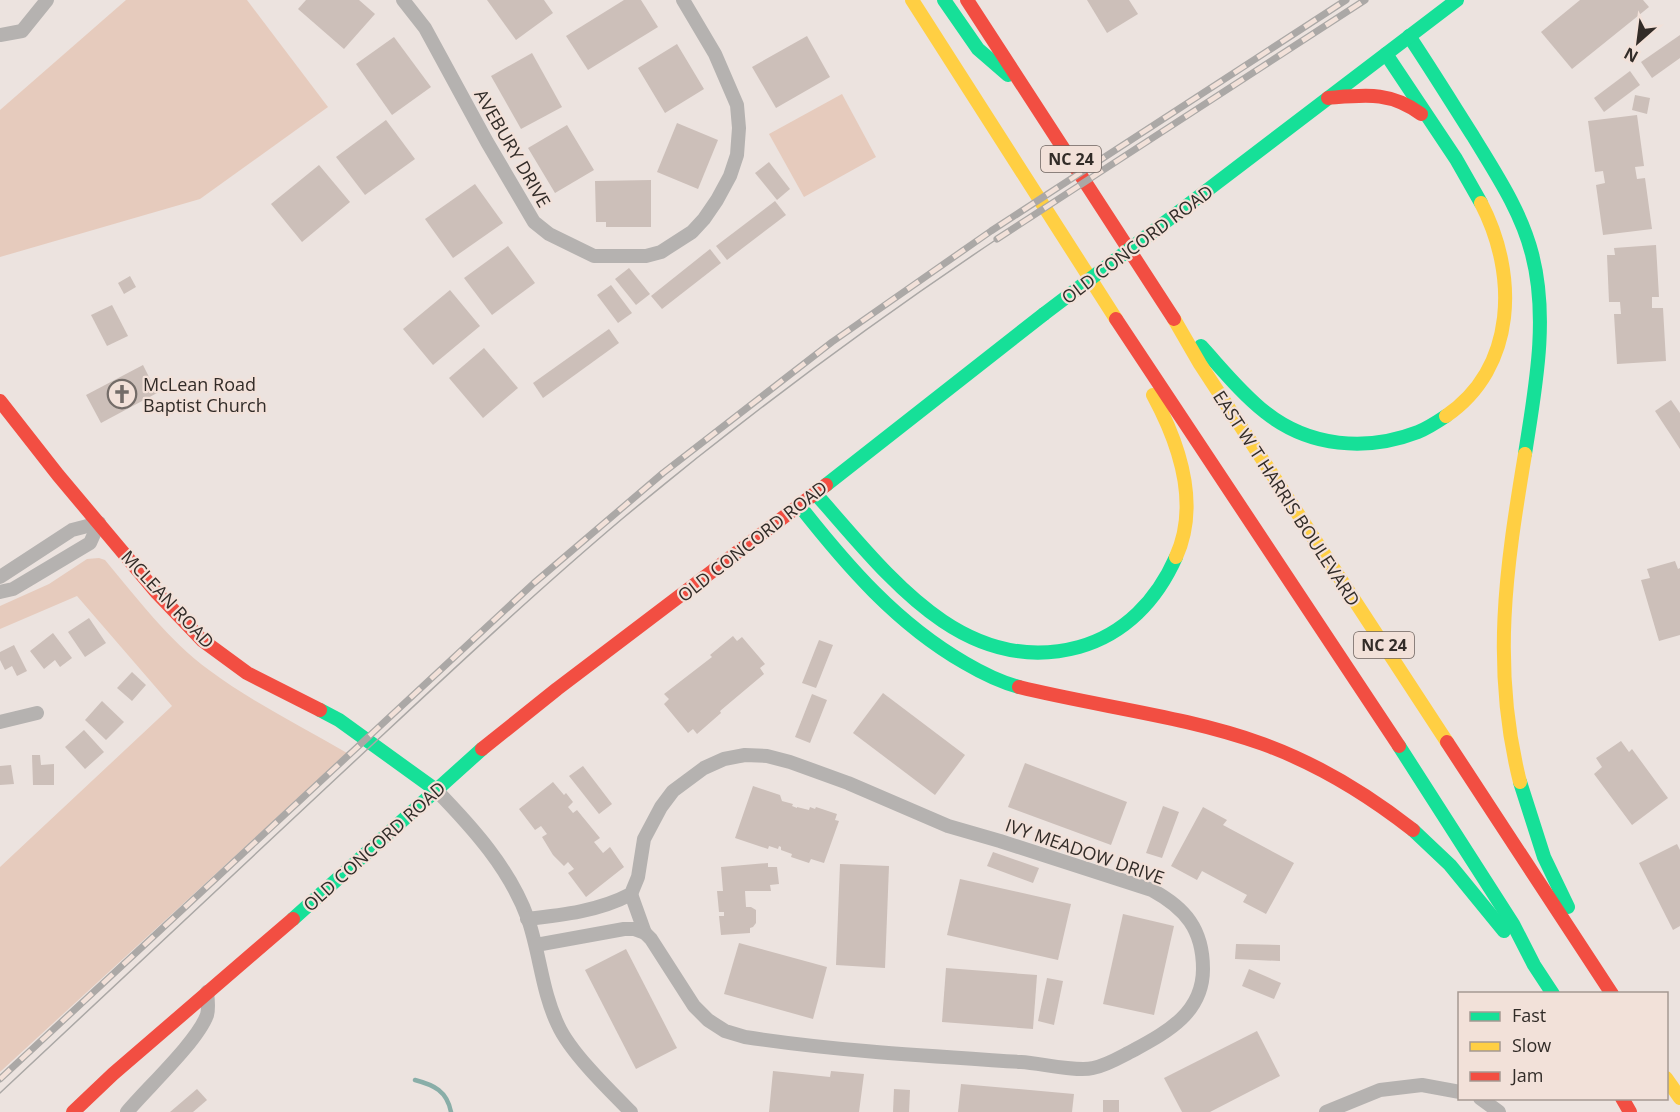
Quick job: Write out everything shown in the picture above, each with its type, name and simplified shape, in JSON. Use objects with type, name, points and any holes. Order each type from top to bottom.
[{"type":"main road","name":"NC 24","points":[[912,0],[1087,276],[1382,719],[1513,924],[1534,965],[1552,992]]},
{"type":"main road","points":[[944,0],[978,49],[1027,91]]},
{"type":"main road","name":"EAST W T HARRIS BOULEVARD","points":[[967,0],[1174,318],[1200,364],[1611,992]]},
{"type":"main road","name":"OLD CONCORD ROAD","points":[[73,1112],[113,1074],[264,945],[436,790],[534,707],[815,493],[1044,314],[1457,0]]},
{"type":"main road","points":[[1409,36],[1504,187],[1521,220],[1531,248],[1536,274],[1539,337],[1508,570],[1503,625],[1506,698],[1512,743],[1534,827],[1544,857],[1596,970]]},
{"type":"main road","points":[[1174,318],[1254,405],[1291,429],[1312,438],[1355,446],[1379,444],[1415,435],[1451,414],[1467,399],[1479,383],[1496,352],[1502,333],[1505,288],[1503,267],[1495,235],[1462,169],[1386,54]]},
{"type":"main road","points":[[1328,98],[1384,95],[1398,98],[1429,120]]},
{"type":"main road","points":[[815,493],[906,591],[927,610],[969,637],[1012,651],[1052,652],[1086,646],[1116,632],[1130,623],[1148,606],[1170,572],[1183,536],[1187,496],[1185,475],[1172,434],[1159,406],[1125,349],[1120,325]]},
{"type":"main road","name":"MCLEAN ROAD","points":[[0,401],[157,593],[202,640],[247,673],[339,720],[436,790]]},
{"type":"main road","points":[[799,505],[841,557],[896,614],[926,640],[964,665],[987,676],[1037,692],[1180,721],[1240,736],[1311,765],[1367,795],[1414,831],[1445,861],[1534,965]]},
{"type":"main road","points":[[1668,1081],[1680,1098]]},
{"type":"street","points":[[0,35],[22,31],[47,0]]},
{"type":"street","name":"AVEBURY DRIVE","points":[[403,0],[425,28],[534,222],[549,234],[594,256],[646,256],[661,252],[692,231],[704,219],[730,176],[737,155],[739,128],[737,105],[715,54],[683,0]]},
{"type":"street","points":[[0,577],[72,530],[99,523]]},
{"type":"street","points":[[0,592],[13,589],[90,543],[99,523]]},
{"type":"street","points":[[0,722],[37,713]]},
{"type":"street","name":"IVY MEADOW DRIVE","points":[[745,755],[767,756],[848,783],[948,826],[1152,890],[1170,900],[1185,913],[1196,930],[1203,969],[1200,989],[1193,1007],[1173,1027],[1112,1062],[1091,1069],[1077,1069],[1038,1063],[933,1056],[745,1037],[725,1031],[708,1020],[694,1006],[655,944],[645,933],[631,894],[638,877],[641,849],[646,833],[661,807],[673,791],[704,768],[724,759],[745,755]]},
{"type":"street","points":[[436,790],[486,846],[508,877],[527,918],[552,1009],[567,1041],[631,1112]]},
{"type":"street","points":[[527,918],[581,911],[614,902],[631,894]]},
{"type":"street","points":[[536,945],[624,929],[634,929],[645,933]]},
{"type":"street","points":[[127,1112],[201,1026],[207,1015],[207,992]]},
{"type":"street","points":[[1326,1112],[1380,1090],[1422,1085],[1458,1092]]},
{"type":"street","points":[[1483,1100],[1498,1112]]},
{"type":"shaded area","points":[[126,0],[247,0],[328,107],[200,199],[0,257],[0,110]]},
{"type":"shaded area","points":[[842,94],[876,157],[804,197],[769,134]]},
{"type":"shaded area","points":[[87,559],[105,560],[180,646],[209,670],[259,703],[347,753],[0,1072],[0,867],[172,706],[77,596],[0,629],[0,606],[49,584]]},
{"type":"building","points":[[306,0],[359,0],[375,14],[344,49],[298,9]]},
{"type":"building","points":[[487,0],[544,0],[553,13],[516,40]]},
{"type":"building","points":[[624,0],[641,0],[658,27],[588,70],[566,36]]},
{"type":"building","points":[[1087,0],[1129,0],[1138,14],[1107,33]]},
{"type":"building","points":[[1580,0],[1643,0],[1649,7],[1572,69],[1541,32]]},
{"type":"building","points":[[1680,35],[1680,58],[1652,78],[1641,62]]},
{"type":"building","points":[[807,36],[830,77],[776,108],[752,67]]},
{"type":"building","points":[[394,37],[431,87],[392,115],[356,64]]},
{"type":"building","points":[[677,44],[704,89],[665,113],[638,68]]},
{"type":"building","points":[[532,53],[562,107],[521,129],[491,76]]},
{"type":"building","points":[[1630,71],[1640,85],[1604,112],[1594,98]]},
{"type":"building","points":[[1635,95],[1650,98],[1647,114],[1632,110]]},
{"type":"building","points":[[1637,115],[1644,166],[1635,167],[1637,179],[1645,178],[1652,229],[1603,235],[1596,185],[1605,183],[1603,171],[1595,172],[1588,121]]},
{"type":"building","points":[[386,120],[415,159],[365,195],[336,157]]},
{"type":"building","points":[[677,123],[718,140],[698,189],[657,172]]},
{"type":"building","points":[[567,125],[594,170],[555,193],[528,148]]},
{"type":"building","points":[[769,162],[790,189],[777,200],[755,173]]},
{"type":"building","points":[[319,165],[350,202],[302,242],[271,204]]},
{"type":"building","points":[[651,180],[651,227],[606,227],[606,222],[596,222],[595,181]]},
{"type":"building","points":[[475,184],[503,223],[453,258],[425,219]]},
{"type":"building","points":[[775,201],[786,215],[727,260],[716,246]]},
{"type":"building","points":[[1656,245],[1659,297],[1652,297],[1652,308],[1663,308],[1666,361],[1617,364],[1614,314],[1621,314],[1620,302],[1609,302],[1607,255],[1615,255],[1614,248]]},
{"type":"building","points":[[508,246],[535,283],[492,315],[464,278]]},
{"type":"building","points":[[710,249],[721,263],[662,309],[651,296]]},
{"type":"building","points":[[629,268],[650,294],[636,305],[615,279]]},
{"type":"building","points":[[130,276],[136,287],[124,294],[118,283]]},
{"type":"building","points":[[611,285],[632,313],[618,323],[597,295]]},
{"type":"building","points":[[450,290],[480,326],[433,365],[403,329]]},
{"type":"building","points":[[112,305],[128,336],[107,346],[91,315]]},
{"type":"building","points":[[609,329],[619,343],[543,398],[533,383]]},
{"type":"building","points":[[484,348],[518,388],[483,418],[449,378]]},
{"type":"building","name":"McLean Road Baptist Church","points":[[143,365],[157,393],[101,423],[86,395]]},
{"type":"building","points":[[1671,400],[1680,413],[1680,449],[1655,411]]},
{"type":"building","points":[[1675,561],[1678,569],[1680,568],[1680,635],[1659,641],[1641,580],[1650,578],[1647,569]]},
{"type":"building","points":[[89,618],[106,643],[85,657],[68,632]]},
{"type":"building","points":[[53,633],[72,658],[60,667],[55,660],[44,669],[30,651]]},
{"type":"building","points":[[733,636],[737,641],[742,637],[765,664],[760,668],[764,674],[697,734],[693,729],[688,733],[664,704],[669,699],[664,694],[712,657],[710,655]]},
{"type":"building","points":[[819,640],[833,645],[816,688],[802,683]]},
{"type":"building","points":[[14,645],[27,671],[17,676],[12,666],[5,670],[0,660],[0,652]]},
{"type":"building","points":[[132,672],[146,685],[132,701],[117,688]]},
{"type":"building","points":[[883,693],[965,755],[935,795],[853,733]]},
{"type":"building","points":[[812,694],[827,700],[810,743],[795,737]]},
{"type":"building","points":[[102,701],[124,722],[106,740],[85,720]]},
{"type":"building","points":[[84,730],[104,752],[85,769],[65,747]]},
{"type":"building","points":[[1621,741],[1629,752],[1632,749],[1668,798],[1632,825],[1594,774],[1602,767],[1596,758]]},
{"type":"building","points":[[32,755],[40,755],[41,765],[54,764],[54,785],[33,785]]},
{"type":"building","points":[[1025,763],[1127,802],[1111,845],[1008,807]]},
{"type":"building","points":[[11,765],[14,784],[0,785],[0,766]]},
{"type":"building","points":[[583,766],[612,804],[599,814],[569,776]]},
{"type":"building","points":[[553,782],[573,802],[568,807],[573,813],[577,810],[600,838],[594,842],[603,853],[610,847],[624,867],[586,897],[568,873],[574,869],[568,862],[564,866],[553,855],[542,837],[547,834],[541,826],[535,830],[519,809]]},
{"type":"building","points":[[753,786],[780,795],[782,801],[793,804],[792,806],[797,808],[809,810],[810,807],[815,809],[816,807],[837,814],[835,820],[839,821],[824,863],[811,859],[809,863],[791,857],[792,854],[781,850],[779,846],[778,849],[769,846],[768,849],[735,838]]},
{"type":"building","points":[[1163,806],[1179,812],[1162,858],[1146,853]]},
{"type":"building","points":[[1203,807],[1227,820],[1223,825],[1294,863],[1266,914],[1243,902],[1247,895],[1202,871],[1197,880],[1171,866]]},
{"type":"building","points":[[1677,844],[1680,850],[1680,926],[1673,930],[1639,863]]},
{"type":"building","points":[[993,852],[1039,868],[1033,883],[987,866]]},
{"type":"building","points":[[768,863],[768,867],[777,867],[779,884],[770,885],[771,891],[745,891],[746,907],[756,910],[756,923],[750,928],[750,933],[721,935],[719,916],[724,916],[724,912],[719,912],[717,891],[723,891],[721,867]]},
{"type":"building","points":[[840,864],[889,866],[885,968],[836,965]]},
{"type":"building","points":[[960,879],[1071,904],[1058,960],[947,935]]},
{"type":"building","points":[[1123,914],[1174,926],[1154,1015],[1103,1004]]},
{"type":"building","points":[[739,943],[827,967],[813,1019],[724,994]]},
{"type":"building","points":[[1236,944],[1280,945],[1280,961],[1235,959]]},
{"type":"building","points":[[626,949],[677,1048],[636,1069],[585,970]]},
{"type":"building","points":[[946,968],[1037,975],[1033,1029],[942,1022]]},
{"type":"building","points":[[1249,969],[1281,983],[1274,999],[1242,986]]},
{"type":"building","points":[[1047,978],[1063,981],[1054,1025],[1038,1021]]},
{"type":"building","points":[[1257,1031],[1280,1076],[1210,1112],[1182,1112],[1164,1078]]},
{"type":"building","points":[[773,1071],[830,1077],[831,1071],[864,1074],[859,1112],[769,1112]]},
{"type":"building","points":[[961,1084],[1074,1094],[1072,1112],[958,1112]]},
{"type":"building","points":[[197,1089],[207,1100],[193,1112],[170,1112]]},
{"type":"building","points":[[894,1089],[910,1090],[909,1112],[893,1112]]},
{"type":"building","points":[[1103,1100],[1119,1100],[1119,1112],[1103,1112]]},
{"type":"waterway","points":[[415,1080],[439,1090],[446,1099],[451,1112]]},
{"type":"tram line","points":[[0,1093],[455,668],[622,519],[806,374],[900,305],[997,239]]},
{"type":"railway","points":[[0,1079],[534,583],[663,473],[832,342],[991,231],[1346,0]]},
{"type":"railway","points":[[997,239],[1365,0]]},
{"type":"traffic: fast","points":[[944,0],[978,49],[1008,75]]},
{"type":"traffic: fast","points":[[1176,214],[1457,0]]},
{"type":"traffic: fast","points":[[1409,36],[1499,179],[1515,208],[1532,254],[1537,279],[1540,329],[1539,354],[1525,454]]},
{"type":"traffic: fast","points":[[1386,54],[1456,159],[1481,203]]},
{"type":"traffic: fast","points":[[1044,314],[1176,214]]},
{"type":"traffic: fast","points":[[826,485],[1044,314]]},
{"type":"traffic: fast","points":[[1201,346],[1256,405],[1282,424],[1319,439],[1338,443],[1378,442],[1418,432],[1446,416]]},
{"type":"traffic: fast","points":[[815,493],[869,554],[929,611],[962,633],[998,647],[1037,653],[1079,647],[1111,634],[1138,613],[1149,601],[1176,557]]},
{"type":"traffic: fast","points":[[799,505],[855,572],[895,612],[940,648],[971,667],[1019,687]]},
{"type":"traffic: fast","points":[[320,710],[339,720],[436,790]]},
{"type":"traffic: fast","points":[[1399,746],[1513,924],[1534,965],[1552,992]]},
{"type":"traffic: fast","points":[[293,919],[482,749]]},
{"type":"traffic: fast","points":[[1520,782],[1544,857],[1568,907]]},
{"type":"traffic: fast","points":[[1413,830],[1450,865],[1504,931]]},
{"type":"traffic: slow","points":[[912,0],[1116,319]]},
{"type":"traffic: slow","points":[[1446,416],[1469,396],[1487,372],[1498,346],[1504,318],[1505,289],[1501,259],[1493,231],[1481,203]]},
{"type":"traffic: slow","points":[[1174,319],[1200,364],[1447,742]]},
{"type":"traffic: slow","points":[[1153,395],[1178,453],[1186,495],[1183,537],[1176,557]]},
{"type":"traffic: slow","points":[[1520,782],[1511,740],[1504,658],[1507,578],[1525,454]]},
{"type":"traffic: slow","points":[[1668,1081],[1680,1098]]},
{"type":"traffic: jam","points":[[967,0],[1174,319]]},
{"type":"traffic: jam","points":[[1328,98],[1377,96],[1399,101],[1421,114]]},
{"type":"traffic: jam","points":[[1116,319],[1399,746]]},
{"type":"traffic: jam","points":[[0,401],[58,475],[157,593],[202,640],[247,673],[320,710]]},
{"type":"traffic: jam","points":[[482,749],[557,689],[826,485]]},
{"type":"traffic: jam","points":[[1019,687],[1203,726],[1263,744],[1341,781],[1378,804],[1413,830]]},
{"type":"traffic: jam","points":[[1447,742],[1611,992]]},
{"type":"traffic: jam","points":[[73,1112],[113,1074],[293,919]]},
{"type":"traffic: jam","points":[[1623,1100],[1630,1112]]},
{"type":"place","name":"McLean Road Baptist Church","points":[[122,394]]}]
